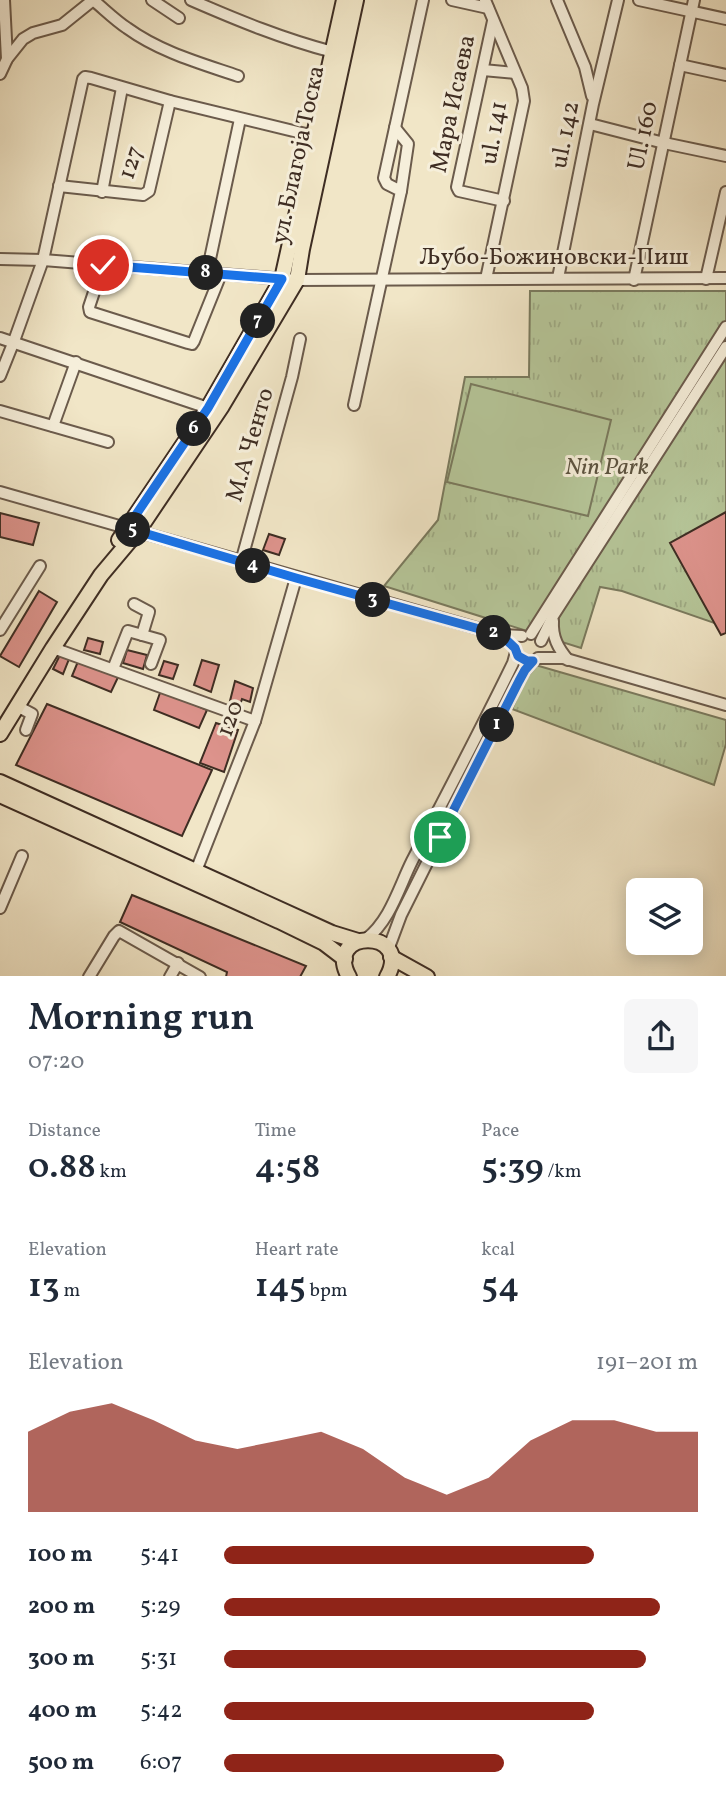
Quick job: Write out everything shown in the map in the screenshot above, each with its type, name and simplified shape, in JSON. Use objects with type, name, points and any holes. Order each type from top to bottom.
[{"type":"main road","points":[[0,716],[66,610],[132,530],[208,408],[282,279],[344,0]]},
{"type":"main road","name":"ул. Благоја Тоска","points":[[0,734],[101,575],[222,406],[298,280],[302,249],[355,0]]},
{"type":"main road","points":[[0,782],[332,933],[379,942],[389,954],[427,976]]},
{"type":"main road","points":[[0,795],[324,943],[346,971]]},
{"type":"main road","points":[[346,971],[351,946],[362,940]]},
{"type":"main road","points":[[387,976],[391,966],[389,954]]},
{"type":"street","points":[[4,0],[7,60]]},
{"type":"street","points":[[0,74],[23,39],[62,24],[93,0],[128,29],[153,43],[175,54],[238,76]]},
{"type":"street","points":[[152,0],[179,18]]},
{"type":"street","points":[[191,0],[259,29],[333,52]]},
{"type":"street","points":[[401,191],[387,184],[384,178],[423,0]]},
{"type":"street","points":[[452,0],[486,4]]},
{"type":"street","points":[[556,0],[585,67],[593,104]]},
{"type":"street","name":"ul. 142","points":[[558,278],[593,104],[618,0]]},
{"type":"street","points":[[639,0],[726,19]]},
{"type":"street","name":"Ul. 160","points":[[634,280],[694,0]]},
{"type":"street","name":"ul. 141","points":[[486,4],[522,88],[524,101],[486,279]]},
{"type":"street","name":"Мара Исаева","points":[[493,21],[458,189],[504,201]]},
{"type":"street","points":[[680,65],[726,75]]},
{"type":"street","points":[[483,70],[515,73]]},
{"type":"street","points":[[0,376],[43,260],[83,79],[88,77],[170,101],[314,136]]},
{"type":"street","points":[[102,191],[122,88]]},
{"type":"street","name":"127","points":[[59,186],[143,195],[149,191],[170,101]]},
{"type":"street","points":[[207,273],[240,119]]},
{"type":"street","points":[[590,124],[726,156]]},
{"type":"street","points":[[354,405],[401,191],[408,144],[395,128]]},
{"type":"street","points":[[706,279],[726,192]]},
{"type":"street","points":[[713,253],[726,233]]},
{"type":"street","name":"Љубо-Божиновски-Пиш","points":[[0,259],[298,280],[725,279]]},
{"type":"street","points":[[103,265],[89,307],[90,312],[192,344],[221,274]]},
{"type":"street","points":[[362,940],[375,932],[388,911],[510,670],[518,639],[526,635],[726,327]]},
{"type":"street","points":[[0,338],[208,408]]},
{"type":"street","name":"М.А Ченто","points":[[241,562],[300,339]]},
{"type":"street","points":[[389,954],[397,923],[413,890],[519,681],[542,650],[542,643],[553,616],[726,348]]},
{"type":"street","points":[[53,426],[76,362]]},
{"type":"street","points":[[0,411],[108,442]]},
{"type":"street","points":[[0,492],[501,635],[535,635],[565,659]]},
{"type":"street","points":[[0,630],[40,566]]},
{"type":"street","name":"120","points":[[196,871],[255,721],[296,578]]},
{"type":"street","points":[[134,604],[149,611],[142,635]]},
{"type":"street","points":[[553,616],[555,639],[565,659]]},
{"type":"street","points":[[113,669],[128,631],[160,640],[151,664]]},
{"type":"street","points":[[501,635],[522,660],[565,659],[726,705]]},
{"type":"street","points":[[53,648],[255,721]]},
{"type":"street","points":[[17,706],[32,714],[26,730]]},
{"type":"street","points":[[0,908],[22,856]]},
{"type":"street","points":[[89,976],[114,936],[120,931],[200,976]]},
{"type":"street","points":[[170,976],[178,963]]},
{"type":"green space","name":"Nin Park","points":[[530,291],[726,291],[726,627],[622,591],[600,587],[581,648],[384,586],[438,520],[465,377],[529,377]]},
{"type":"green space","points":[[471,384],[611,420],[588,516],[447,482]]},
{"type":"green space","points":[[532,664],[726,720],[726,744],[714,785],[512,709]]},
{"type":"building","points":[[726,512],[726,633],[721,635],[670,543]]},
{"type":"building","points":[[0,513],[39,523],[33,545],[0,537]]},
{"type":"building","points":[[269,534],[285,539],[279,555],[263,550]]},
{"type":"building","points":[[39,591],[57,602],[19,667],[0,656]]},
{"type":"building","points":[[88,638],[103,642],[100,654],[84,650]]},
{"type":"building","points":[[127,650],[147,655],[143,669],[123,663]]},
{"type":"building","points":[[60,655],[69,659],[63,674],[53,669]]},
{"type":"building","points":[[79,659],[120,673],[111,692],[72,676]]},
{"type":"building","points":[[202,660],[219,665],[211,692],[194,685]]},
{"type":"building","points":[[164,661],[178,665],[173,679],[159,675]]},
{"type":"building","points":[[235,681],[253,688],[250,702],[242,699],[240,705],[230,701]]},
{"type":"building","points":[[161,690],[207,710],[199,728],[154,710]]},
{"type":"building","points":[[47,704],[212,770],[182,836],[16,765]]},
{"type":"building","points":[[216,723],[238,730],[224,772],[200,763]]},
{"type":"building","points":[[132,895],[306,966],[301,976],[226,976],[227,972],[120,922]]},
{"type":"route","points":[[103,265],[282,279],[208,408],[127,528],[501,635],[515,648],[522,660],[533,661],[519,681],[440,837]]}]
